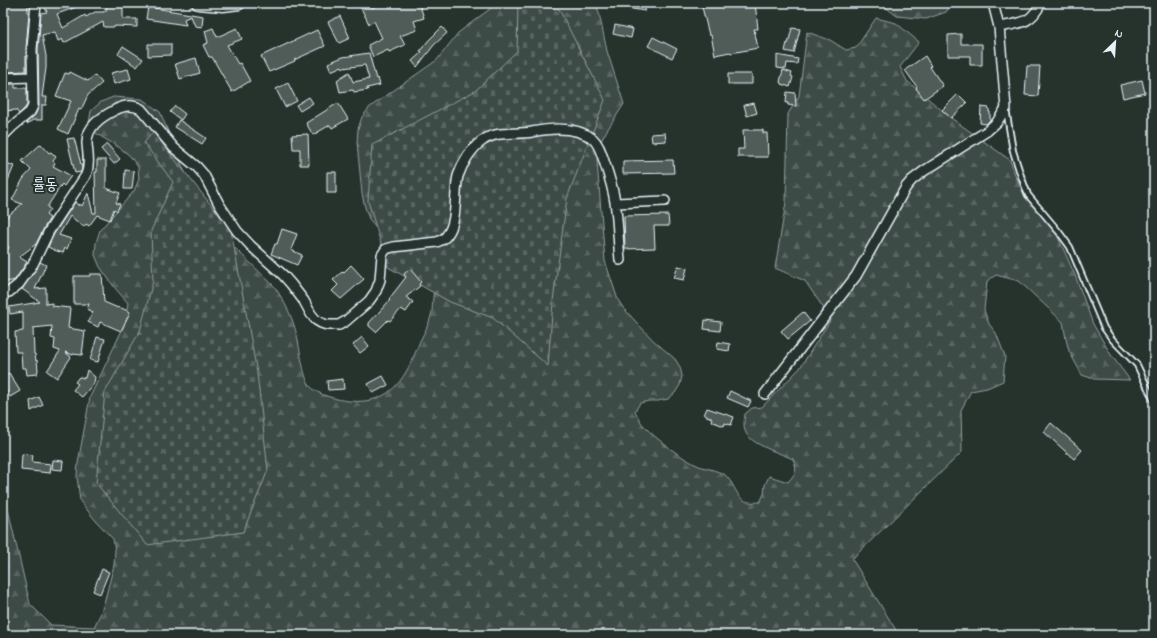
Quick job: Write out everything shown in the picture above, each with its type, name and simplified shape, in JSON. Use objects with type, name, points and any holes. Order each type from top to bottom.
[{"type":"street","points":[[3,136],[30,112],[33,106],[32,43],[36,3]]},
{"type":"street","points":[[198,3],[239,3]]},
{"type":"street","points":[[765,394],[856,276],[906,187],[912,180],[924,171],[987,131],[997,122],[1006,108],[999,27],[993,3]]},
{"type":"street","points":[[999,27],[1025,22],[1033,16],[1042,3]]},
{"type":"street","points":[[3,78],[32,78]]},
{"type":"street","points":[[3,292],[9,292],[20,284],[33,264],[49,231],[86,175],[89,169],[87,139],[91,129],[106,115],[118,108],[129,105],[136,106],[141,109],[174,148],[197,167],[204,175],[219,204],[237,231],[287,279],[316,320],[327,325],[339,325],[358,312],[369,301],[376,291],[380,280],[382,255],[386,249],[437,242],[444,239],[448,235],[452,225],[458,177],[460,172],[474,148],[492,135],[501,133],[520,133],[548,129],[567,130],[584,134],[596,142],[611,183],[615,203],[620,260]]},
{"type":"street","points":[[615,203],[665,201]]},
{"type":"lane","points":[[1006,108],[1013,151],[1028,195],[1070,247],[1104,328],[1112,339],[1137,365],[1154,401]]},
{"type":"green space","points":[[495,3],[596,3],[607,51],[624,104],[599,145],[597,161],[605,261],[618,300],[624,309],[653,340],[675,359],[680,367],[682,376],[680,385],[675,393],[668,399],[640,403],[635,411],[645,427],[670,449],[699,466],[719,472],[726,476],[744,501],[760,502],[769,476],[788,482],[796,469],[793,459],[760,445],[749,437],[744,428],[745,414],[752,408],[762,407],[800,368],[831,319],[805,281],[775,268],[786,202],[788,114],[799,96],[807,32],[830,40],[846,50],[856,48],[876,18],[896,23],[919,42],[900,67],[907,81],[951,118],[1010,160],[1016,178],[1025,196],[1057,235],[1075,275],[1093,324],[1111,355],[1130,380],[1094,379],[1082,375],[1069,351],[1063,322],[1019,281],[996,275],[987,281],[984,310],[989,324],[996,333],[1005,356],[1003,381],[987,388],[971,391],[961,410],[962,452],[852,559],[899,635],[3,635],[3,488],[30,604],[51,625],[94,627],[104,603],[114,565],[115,551],[113,539],[80,501],[77,476],[90,397],[124,326],[128,303],[100,267],[95,255],[96,243],[100,230],[134,191],[139,179],[138,167],[130,156],[97,134],[89,123],[91,111],[101,102],[113,97],[142,99],[160,112],[204,218],[274,286],[285,304],[295,329],[304,369],[310,386],[318,392],[339,400],[364,401],[377,398],[396,386],[403,377],[428,325],[432,311],[435,261],[378,229],[369,219],[362,194],[357,142],[358,129],[362,117],[370,107],[437,60],[458,33],[490,9]]},
{"type":"green space","points":[[518,3],[528,3],[559,9],[605,100],[567,198],[553,301],[548,366],[493,318],[450,302],[388,267],[368,201],[372,145],[475,91],[517,51]]},
{"type":"green space","points":[[880,3],[953,3],[946,12],[926,19],[897,16]]},
{"type":"green space","points":[[153,132],[231,230],[257,373],[268,470],[243,532],[147,545],[96,483],[105,392],[140,331],[153,281],[151,231],[173,182],[144,143]]},
{"type":"building","points":[[3,3],[28,3],[29,13],[26,71],[3,72]]},
{"type":"building","points":[[43,3],[85,3],[57,14],[63,28],[85,15],[86,17],[95,12],[106,11],[107,3],[123,3],[123,19],[137,19],[137,27],[104,27],[103,22],[64,43],[62,39],[58,41],[55,32],[42,35],[46,56],[46,68],[42,97],[47,97],[46,105],[42,105],[42,120],[33,120],[27,124],[26,123],[35,115],[39,106],[38,49],[41,13],[47,12]]},
{"type":"building","points":[[369,3],[372,8],[383,3],[387,3],[389,7],[401,3],[419,3],[424,18],[414,21],[417,30],[400,36],[405,45],[389,52],[388,50],[373,57],[368,45],[382,38],[374,21],[369,24],[360,6]]},
{"type":"building","points":[[620,3],[646,3],[645,11],[620,7]]},
{"type":"building","points":[[701,3],[755,3],[758,29],[754,29],[758,48],[715,55],[711,35],[709,35]]},
{"type":"building","points":[[148,7],[203,16],[202,27],[195,26],[191,16],[184,19],[186,25],[146,19]]},
{"type":"building","points":[[340,16],[350,38],[339,43],[328,22]]},
{"type":"building","points":[[615,25],[633,29],[631,38],[613,34]]},
{"type":"building","points":[[442,27],[447,33],[434,45],[417,67],[412,61],[422,52],[420,51]]},
{"type":"building","points":[[213,28],[217,37],[237,28],[242,39],[227,45],[238,64],[240,63],[250,81],[232,92],[212,57],[209,57],[203,45],[208,43],[205,31]]},
{"type":"building","points":[[792,28],[800,29],[794,53],[785,51]]},
{"type":"building","points":[[317,30],[325,46],[269,72],[261,56]]},
{"type":"building","points":[[961,34],[961,44],[982,44],[982,65],[970,65],[970,56],[948,56],[948,35]]},
{"type":"building","points":[[653,37],[677,49],[672,58],[648,46]]},
{"type":"building","points":[[148,44],[171,44],[171,55],[148,56]]},
{"type":"building","points":[[123,46],[143,59],[137,67],[118,54]]},
{"type":"building","points":[[369,53],[376,79],[378,78],[380,85],[367,88],[368,90],[340,92],[337,80],[349,72],[353,82],[369,79],[365,65],[343,68],[342,66],[331,71],[328,63],[343,57]]},
{"type":"building","points":[[777,55],[798,59],[797,64],[787,63],[786,69],[777,68]]},
{"type":"building","points":[[925,56],[931,66],[930,67],[943,86],[924,99],[905,70]]},
{"type":"building","points":[[196,58],[200,73],[180,79],[175,64]]},
{"type":"building","points":[[1027,66],[1040,66],[1038,96],[1025,95]]},
{"type":"building","points":[[128,69],[131,79],[114,84],[111,73]]},
{"type":"building","points":[[783,70],[792,73],[791,76],[793,77],[790,87],[781,84],[780,82]]},
{"type":"building","points":[[70,72],[88,81],[95,75],[102,83],[88,95],[81,110],[79,109],[68,134],[58,129],[71,101],[56,96],[65,73],[69,74]]},
{"type":"building","points":[[728,74],[752,74],[752,84],[728,84]]},
{"type":"building","points":[[1142,80],[1145,93],[1123,98],[1120,85]]},
{"type":"building","points":[[288,83],[297,101],[285,107],[276,89]]},
{"type":"building","points":[[3,84],[15,84],[15,88],[27,88],[27,105],[19,114],[16,110],[3,111]]},
{"type":"building","points":[[787,92],[795,93],[796,106],[788,105],[788,103],[786,103]]},
{"type":"building","points":[[958,94],[967,103],[951,118],[942,110]]},
{"type":"building","points":[[309,97],[313,103],[300,111],[296,105]]},
{"type":"building","points":[[338,103],[348,119],[332,128],[330,125],[313,135],[306,123]]},
{"type":"building","points":[[754,103],[757,113],[747,116],[744,105]]},
{"type":"building","points":[[175,106],[185,114],[181,120],[170,112]]},
{"type":"building","points":[[981,107],[989,108],[990,120],[986,124],[980,123]]},
{"type":"building","points":[[179,120],[206,138],[202,144],[175,127]]},
{"type":"building","points":[[743,130],[763,130],[763,133],[767,133],[768,157],[738,157],[738,149],[744,149]]},
{"type":"building","points":[[665,133],[666,141],[652,142],[651,134]]},
{"type":"building","points":[[308,134],[309,165],[300,165],[300,149],[293,149],[292,135]]},
{"type":"building","points":[[74,138],[82,168],[81,172],[75,173],[67,139]]},
{"type":"building","points":[[41,144],[49,153],[51,152],[56,157],[53,161],[55,163],[53,166],[71,176],[64,186],[62,184],[47,207],[50,209],[46,215],[50,218],[36,244],[19,257],[27,262],[15,280],[3,283],[3,253],[9,248],[3,239],[3,220],[22,204],[12,200],[23,179],[31,170],[22,161]]},
{"type":"building","points":[[107,144],[120,159],[114,164],[101,149]]},
{"type":"building","points":[[97,160],[106,160],[106,188],[120,193],[116,203],[120,204],[117,211],[114,209],[110,220],[97,215],[89,226],[86,224],[84,227],[70,216],[59,235],[71,239],[67,249],[65,248],[63,253],[48,247],[54,234],[75,202],[79,206],[80,204],[82,206],[88,193],[93,213],[96,213],[95,172],[97,172]]},
{"type":"building","points":[[673,160],[674,173],[623,174],[623,161]]},
{"type":"building","points":[[3,162],[14,166],[3,192]]},
{"type":"building","points":[[125,170],[134,171],[132,189],[124,189]]},
{"type":"building","points":[[327,172],[336,172],[336,193],[327,193]]},
{"type":"building","points":[[668,215],[669,226],[654,226],[655,248],[625,249],[624,216]]},
{"type":"building","points":[[282,229],[297,234],[291,250],[302,255],[297,265],[271,254],[275,244],[277,244]]},
{"type":"building","points":[[40,262],[46,265],[35,289],[46,288],[46,304],[52,303],[52,306],[70,308],[68,328],[85,331],[82,355],[73,355],[65,352],[71,357],[57,378],[47,371],[60,351],[54,349],[55,339],[51,338],[52,326],[33,328],[34,354],[36,361],[37,360],[38,370],[37,374],[27,375],[26,368],[22,368],[21,352],[16,352],[15,332],[23,331],[23,312],[10,314],[9,307],[40,302],[22,289]]},
{"type":"building","points":[[351,265],[364,279],[341,299],[332,291],[338,285],[333,280]]},
{"type":"building","points":[[678,266],[687,268],[684,280],[674,278]]},
{"type":"building","points":[[410,269],[421,282],[419,284],[420,286],[406,297],[413,302],[406,312],[401,309],[390,321],[388,320],[376,332],[369,326],[369,323],[390,300],[389,299],[406,277],[404,274]]},
{"type":"building","points":[[90,274],[102,274],[104,302],[130,312],[121,331],[100,322],[98,327],[88,322],[93,312],[87,309],[89,304],[74,304],[74,276],[90,276]]},
{"type":"building","points":[[803,312],[810,321],[788,339],[781,331]]},
{"type":"building","points":[[705,320],[721,322],[720,331],[704,329]]},
{"type":"building","points":[[97,337],[105,339],[98,362],[90,360]]},
{"type":"building","points":[[362,337],[369,346],[360,353],[353,345]]},
{"type":"building","points":[[718,342],[730,344],[729,351],[717,349]]},
{"type":"building","points":[[87,370],[95,377],[94,383],[82,397],[73,390],[78,384],[75,382],[79,377],[85,378]]},
{"type":"building","points":[[9,373],[20,391],[10,397],[3,385],[3,376]]},
{"type":"building","points":[[383,376],[388,385],[373,393],[368,384]]},
{"type":"building","points":[[343,379],[344,389],[328,390],[327,381]]},
{"type":"building","points":[[730,391],[751,401],[748,407],[727,398]]},
{"type":"building","points":[[39,397],[43,405],[31,411],[30,401]]},
{"type":"building","points":[[707,408],[734,417],[731,425],[725,423],[724,426],[711,421],[712,418],[704,415]]},
{"type":"building","points":[[1051,423],[1082,450],[1074,459],[1044,432]]},
{"type":"building","points":[[22,454],[33,455],[32,462],[51,464],[50,473],[21,470]]},
{"type":"building","points":[[53,460],[63,461],[62,470],[52,469]]},
{"type":"building","points":[[102,569],[109,572],[100,594],[93,591]]},
{"type":"district","name":"률동","points":[[45,183]]}]
